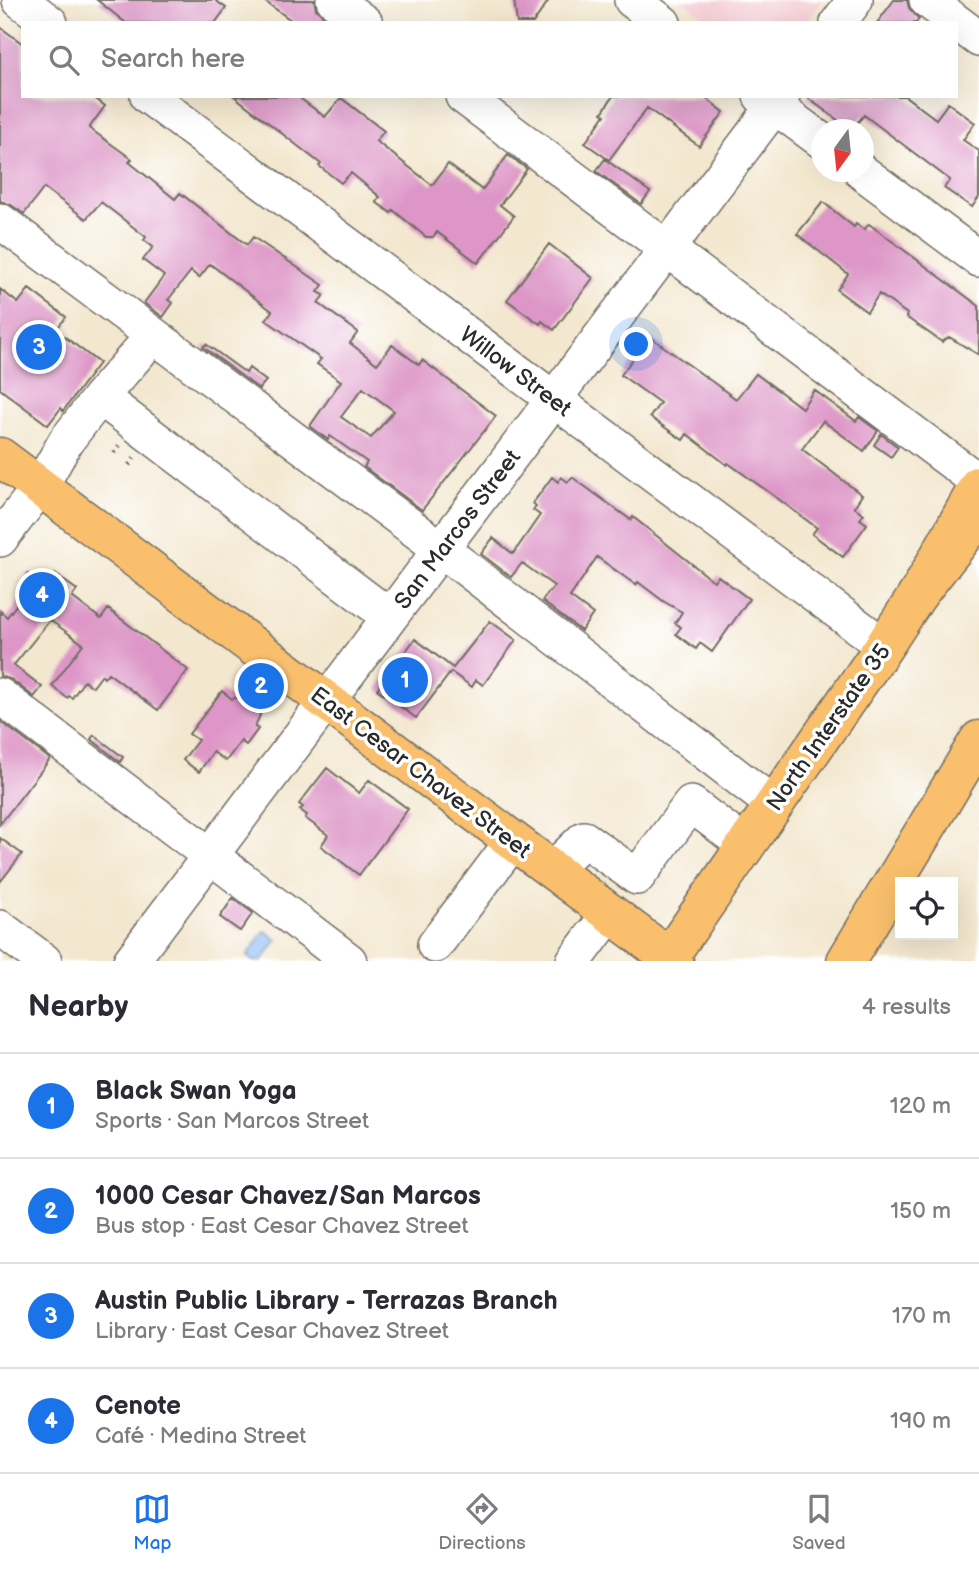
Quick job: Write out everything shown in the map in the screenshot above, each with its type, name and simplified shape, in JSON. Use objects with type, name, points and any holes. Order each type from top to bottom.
[{"type":"main road","name":"East Cesar Chavez Street","points":[[0,457],[669,959]]},
{"type":"main road","name":"North Interstate 35","points":[[669,959],[918,594],[979,484]]},
{"type":"main road","points":[[918,594],[979,517]]},
{"type":"main road","points":[[846,961],[979,740]]},
{"type":"street","points":[[20,0],[47,21]]},
{"type":"street","points":[[334,0],[362,21]]},
{"type":"street","points":[[632,0],[660,21]]},
{"type":"street","points":[[833,0],[837,21]]},
{"type":"street","points":[[839,21],[855,0]]},
{"type":"street","points":[[927,0],[955,21]]},
{"type":"street","points":[[958,23],[979,39]]},
{"type":"street","name":"Willow Street","points":[[151,98],[884,646]]},
{"type":"street","points":[[466,98],[979,484]]},
{"type":"street","points":[[773,100],[811,132]]},
{"type":"street","name":"San Marcos Street","points":[[131,961],[667,249],[773,100]]},
{"type":"street","points":[[874,181],[979,259]]},
{"type":"street","points":[[0,221],[442,549],[774,805]]},
{"type":"street","points":[[0,539],[40,487],[66,441],[153,336]]},
{"type":"street","points":[[100,397],[390,617]]},
{"type":"street","points":[[0,696],[349,961]]},
{"type":"street","points":[[552,870],[584,839],[637,877],[691,804],[745,845]]},
{"type":"street","points":[[435,944],[513,841]]},
{"type":"street","points":[[574,961],[610,913]]},
{"type":"street","points":[[0,928],[44,961]]},
{"type":"shaded area","points":[[681,0],[823,0],[807,21],[710,21]]},
{"type":"water","points":[[265,931],[277,940],[262,961],[253,961],[247,956]]},
{"type":"building","points":[[97,0],[215,0],[226,8],[216,21],[123,21]]},
{"type":"building","points":[[263,0],[314,0],[316,9],[329,21],[292,21]]},
{"type":"building","points":[[514,0],[549,0],[534,21],[517,21]]},
{"type":"building","points":[[894,0],[907,0],[909,8],[919,19],[918,21],[878,21]]},
{"type":"building","points":[[0,27],[21,43],[21,98],[95,98],[105,106],[89,128],[132,159],[129,162],[175,199],[180,193],[247,245],[253,237],[323,285],[318,292],[324,295],[318,303],[358,332],[350,343],[377,364],[392,345],[419,365],[422,360],[496,416],[422,510],[364,467],[367,462],[330,436],[328,440],[310,426],[341,381],[317,364],[321,359],[266,320],[272,311],[210,264],[199,278],[191,271],[168,300],[173,303],[163,317],[144,303],[164,276],[143,260],[153,247],[144,240],[146,237],[101,202],[86,219],[44,188],[24,214],[0,201]],"holes":[[[363,388],[394,411],[371,438],[341,417]]]},
{"type":"building","points":[[237,98],[300,98],[325,117],[341,98],[384,131],[376,141],[432,185],[448,164],[482,190],[508,155],[527,169],[500,205],[514,216],[478,263],[437,232],[433,237],[426,237],[393,210],[391,213],[376,202],[380,197],[351,173],[341,183],[319,166],[321,164]]},
{"type":"building","points":[[612,98],[706,98],[724,112],[699,146],[647,108],[609,160],[585,143],[605,115],[602,113]]},
{"type":"building","points":[[808,98],[908,98],[936,119],[948,103],[975,123],[963,140],[979,151],[979,197],[972,207],[944,188],[950,180],[874,123],[874,119],[864,115],[861,119],[836,119]]},
{"type":"building","points":[[605,159],[650,192],[641,204],[596,171]]},
{"type":"building","points":[[823,202],[854,227],[856,224],[864,230],[869,224],[979,306],[979,355],[949,337],[942,342],[879,294],[867,312],[837,290],[848,274],[797,234]]},
{"type":"building","points":[[549,244],[593,278],[554,330],[542,321],[540,324],[507,300]]},
{"type":"building","points":[[0,289],[18,303],[29,289],[66,317],[56,330],[99,363],[63,411],[61,408],[48,425],[0,389]]},
{"type":"building","points":[[649,336],[736,399],[756,374],[802,408],[814,390],[856,421],[859,417],[878,431],[864,451],[823,421],[802,449],[862,495],[854,507],[864,514],[860,519],[867,524],[843,557],[812,534],[817,528],[777,498],[687,434],[683,440],[650,417],[660,403],[621,375]]},
{"type":"building","points":[[206,344],[246,373],[249,368],[266,381],[259,389],[203,347]]},
{"type":"building","points":[[881,434],[898,447],[891,457],[874,445]]},
{"type":"building","points":[[552,477],[558,482],[561,477],[568,482],[572,477],[631,520],[633,517],[714,581],[718,576],[749,599],[712,652],[700,643],[696,649],[676,634],[681,627],[675,623],[682,612],[638,582],[636,585],[597,557],[570,597],[593,614],[581,631],[542,601],[554,586],[522,563],[511,577],[481,554],[493,538],[513,554],[540,515],[533,510],[536,506],[533,503]]},
{"type":"building","points":[[27,574],[42,576],[49,581],[55,574],[77,590],[72,597],[101,619],[108,609],[188,670],[158,710],[108,673],[104,678],[102,675],[93,687],[84,681],[72,698],[67,698],[52,686],[83,644],[50,620],[14,665],[42,687],[34,697],[12,680],[0,676],[0,611],[7,617],[30,587]]},
{"type":"building","points":[[490,621],[516,640],[483,685],[476,680],[472,687],[451,672],[416,718],[377,689],[415,639],[453,668]]},
{"type":"building","points":[[222,691],[232,699],[244,695],[258,705],[260,715],[255,727],[258,729],[246,745],[241,741],[226,761],[213,752],[199,772],[183,760],[198,740],[189,734]]},
{"type":"building","points":[[0,721],[50,759],[0,824]]},
{"type":"building","points":[[94,735],[123,757],[120,762],[91,739]]},
{"type":"building","points":[[327,768],[359,793],[369,780],[408,809],[359,875],[321,846],[328,835],[305,818],[307,815],[300,810],[303,807],[299,804]]},
{"type":"building","points":[[0,838],[22,854],[0,882]]},
{"type":"building","points":[[233,898],[253,913],[240,931],[220,917]]},
{"type":"place","name":"Austin Public Library - Terrazas Branch","points":[[39,347]]},
{"type":"place","name":"Cenote","points":[[42,595]]},
{"type":"place","name":"Black Swan Yoga","points":[[405,680]]},
{"type":"place","name":"1000 Cesar Chavez/San Marcos","points":[[261,686]]}]
